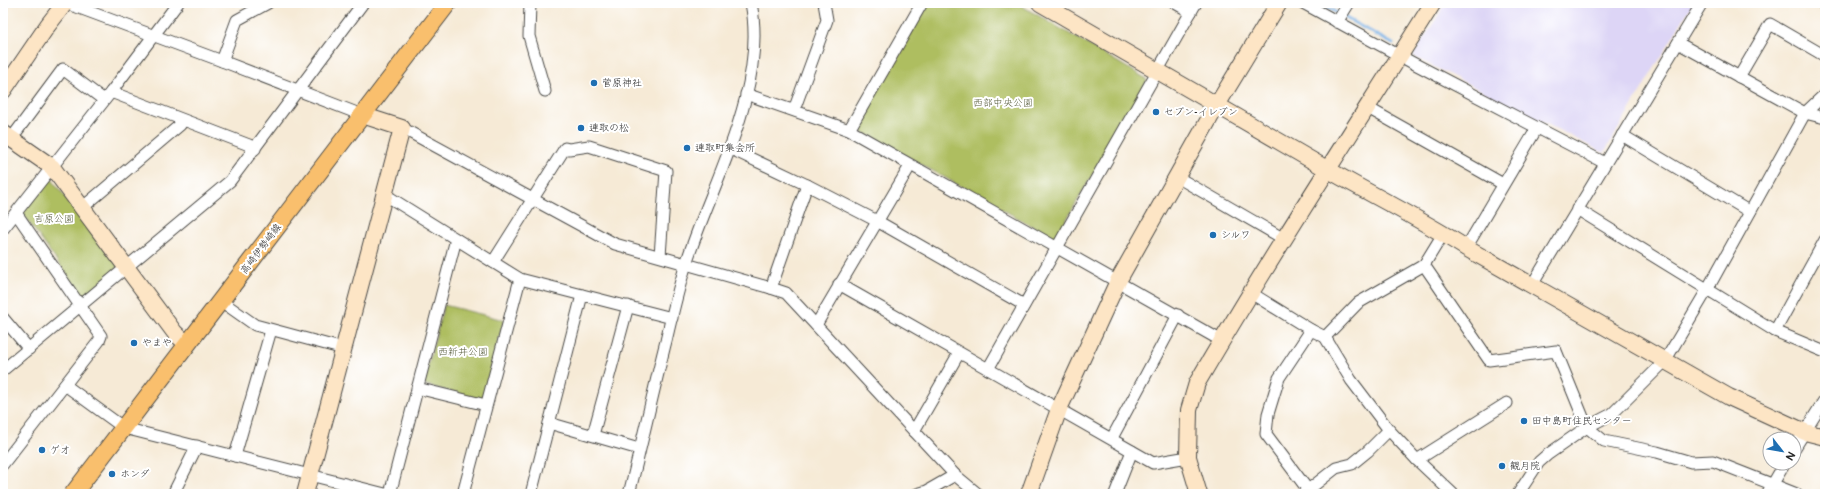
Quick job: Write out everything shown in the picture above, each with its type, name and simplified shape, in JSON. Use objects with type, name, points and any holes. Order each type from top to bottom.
[{"type":"main road","name":"高崎伊勢崎線","points":[[73,494],[448,3]]},
{"type":"street","points":[[3,91],[48,25],[66,3],[362,115],[402,128],[615,244],[786,293],[955,474],[978,494]]},
{"type":"street","points":[[3,229],[178,3]]},
{"type":"street","points":[[222,61],[237,20],[268,3]]},
{"type":"street","points":[[3,370],[230,181],[299,91],[363,3]]},
{"type":"street","points":[[530,3],[529,36],[545,91]]},
{"type":"street","points":[[629,494],[686,264],[729,148],[746,94],[751,69],[754,37],[751,3]]},
{"type":"street","points":[[794,110],[827,20],[824,3]]},
{"type":"street","points":[[849,130],[922,3]]},
{"type":"street","points":[[1040,3],[1327,169],[1729,397],[1805,432],[1825,437]]},
{"type":"street","points":[[988,369],[1193,7],[1175,3]]},
{"type":"street","points":[[1029,494],[1058,409],[1118,281],[1217,105],[1279,3]]},
{"type":"street","points":[[1303,3],[1400,56],[1605,163]]},
{"type":"street","points":[[1337,22],[1349,3]]},
{"type":"street","points":[[1199,494],[1188,457],[1189,410],[1197,383],[1327,169],[1368,108],[1433,3]]},
{"type":"street","points":[[1532,285],[1702,3]]},
{"type":"street","points":[[1739,78],[1770,24],[1825,56]]},
{"type":"street","points":[[1678,43],[1739,78],[1805,113],[1825,118]]},
{"type":"street","points":[[188,344],[175,333],[52,167],[6,138],[63,69],[107,96],[183,121],[249,145],[255,149]]},
{"type":"street","points":[[746,94],[849,130],[910,166],[1057,246],[1222,340]]},
{"type":"street","points":[[1518,494],[1539,462],[1587,427],[1612,414],[1665,361],[1707,290],[1805,113],[1825,94]]},
{"type":"street","points":[[1368,108],[1504,184]]},
{"type":"street","points":[[82,208],[183,121]]},
{"type":"street","points":[[305,494],[402,128]]},
{"type":"street","points":[[1466,248],[1537,128]]},
{"type":"street","points":[[1622,135],[1750,212]]},
{"type":"street","points":[[493,262],[532,198],[565,148],[569,149],[589,146],[666,171],[660,256]]},
{"type":"street","points":[[729,148],[877,220],[1024,305]]},
{"type":"street","points":[[816,325],[910,166]]},
{"type":"street","points":[[1177,177],[1284,240]]},
{"type":"street","points":[[771,288],[807,185]]},
{"type":"street","points":[[384,194],[520,279],[672,318]]},
{"type":"street","points":[[1578,209],[1775,331],[1825,352]]},
{"type":"street","points":[[3,464],[99,342],[101,336],[16,213]]},
{"type":"street","points":[[1325,337],[1358,303],[1424,265],[1443,234]]},
{"type":"street","points":[[390,494],[456,239]]},
{"type":"street","points":[[1775,331],[1825,240]]},
{"type":"street","points":[[1424,265],[1489,360],[1556,351],[1587,427],[1604,441],[1657,452],[1691,462],[1713,460],[1769,489],[1797,494]]},
{"type":"street","points":[[463,494],[520,279]]},
{"type":"street","points":[[839,284],[1058,409],[1112,438],[1153,463],[1188,457]]},
{"type":"street","points":[[1251,293],[1310,330],[1325,337],[1352,380],[1389,430],[1417,460],[1453,494]]},
{"type":"street","points":[[531,494],[582,295]]},
{"type":"street","points":[[221,301],[250,323],[344,349]]},
{"type":"street","points":[[593,435],[628,306]]},
{"type":"street","points":[[1112,438],[1178,315]]},
{"type":"street","points":[[3,318],[29,349]]},
{"type":"street","points":[[235,456],[271,330]]},
{"type":"street","points":[[1310,330],[1279,378],[1268,414],[1266,434],[1307,492],[1336,468],[1352,464],[1368,451],[1389,430]]},
{"type":"street","points":[[914,431],[959,353]]},
{"type":"street","points":[[65,385],[124,428],[385,494]]},
{"type":"street","points":[[417,388],[486,404]]},
{"type":"street","points":[[1802,437],[1825,399]]},
{"type":"street","points":[[1417,460],[1507,403]]},
{"type":"street","points":[[549,423],[639,449]]},
{"type":"street","points":[[173,494],[197,446]]},
{"type":"street","points":[[1115,494],[1132,451]]},
{"type":"street","points":[[1769,489],[1780,471]]},
{"type":"street","points":[[917,494],[927,491],[955,474]]},
{"type":"shaded area","points":[[1446,3],[1693,3],[1604,153],[1413,56]]},
{"type":"green space","name":"西部中央公園","points":[[928,3],[1017,3],[1145,78],[1147,81],[1057,236],[1052,237],[859,130],[858,125]]},
{"type":"green space","name":"吉原公園","points":[[50,177],[118,265],[117,269],[84,296],[80,293],[22,213]]},
{"type":"green space","name":"西新井公園","points":[[444,305],[504,320],[483,398],[479,400],[423,384]]},
{"type":"waterway","points":[[1319,3],[1339,14]]},
{"type":"waterway","points":[[1344,17],[1393,44]]},
{"type":"place","name":"菅原神社","points":[[594,83]]},
{"type":"place","name":"セブン-イレブン","points":[[1156,112]]},
{"type":"place","name":"連取の松","points":[[581,128]]},
{"type":"place","name":"連取町集会所","points":[[687,148]]},
{"type":"place","name":"シルワ","points":[[1213,235]]},
{"type":"place","name":"やまや","points":[[134,343]]},
{"type":"place","name":"田中島町住民センター","points":[[1524,421]]},
{"type":"place","name":"ゲオ","points":[[42,450]]},
{"type":"place","name":"観月院","points":[[1502,466]]},
{"type":"place","name":"ホンダ","points":[[112,474]]}]
